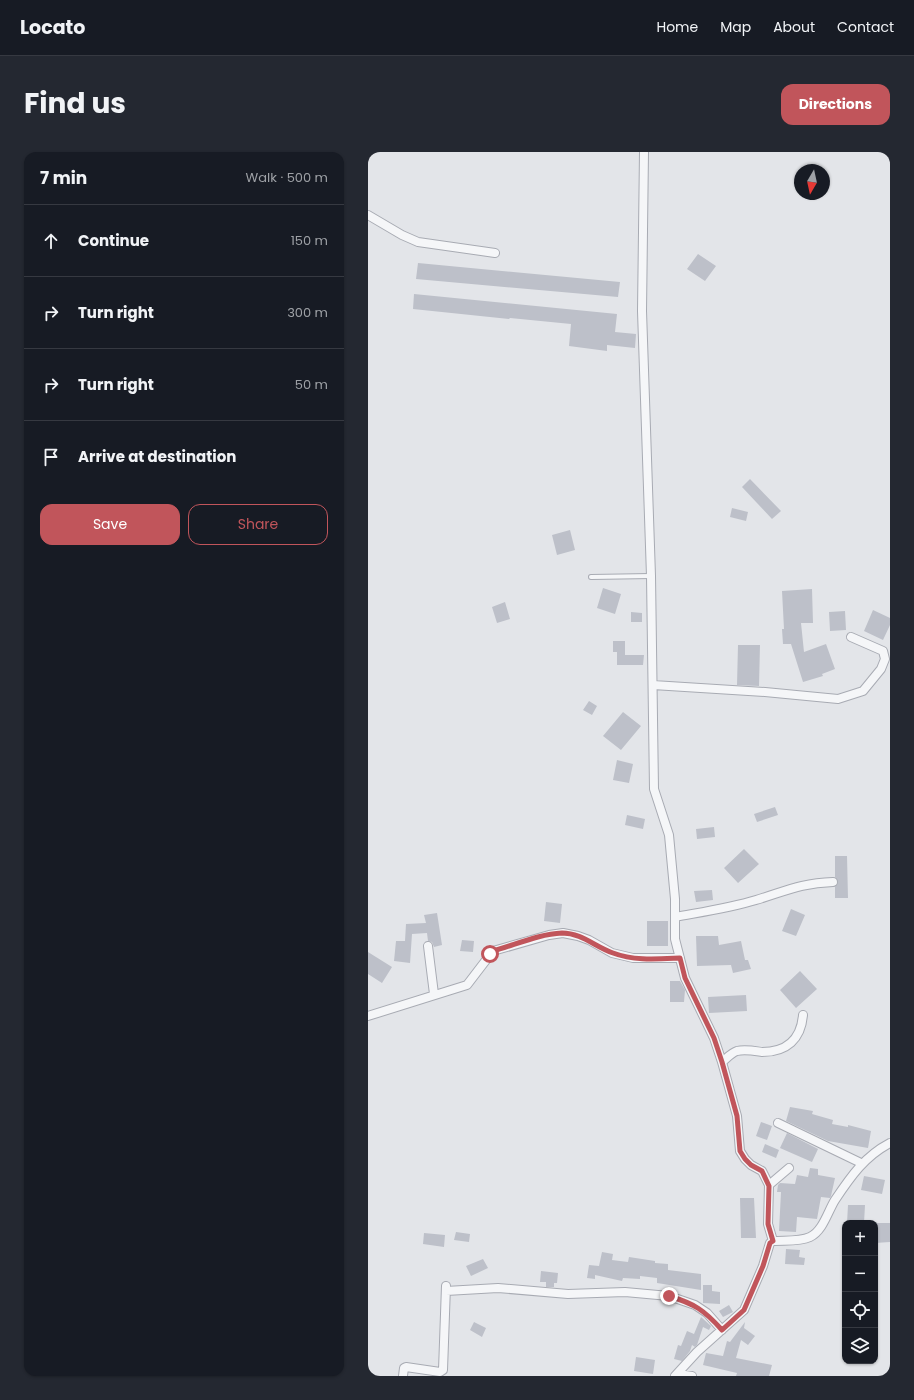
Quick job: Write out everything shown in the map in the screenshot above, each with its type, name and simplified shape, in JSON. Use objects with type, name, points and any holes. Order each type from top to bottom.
[{"type":"street","points":[[644,152],[642,311],[651,576],[654,789],[669,835],[676,899],[675,939],[685,978],[714,1038],[722,1062],[737,1116],[740,1151],[751,1165],[762,1171],[769,1186],[768,1224],[773,1241]]},
{"type":"street","points":[[368,214],[402,235],[418,242],[495,253]]},
{"type":"street","points":[[653,685],[765,692],[838,699],[863,691],[881,669],[888,654],[851,638]]},
{"type":"street","points":[[675,917],[756,901],[784,890],[812,883],[833,882]]},
{"type":"street","points":[[368,1016],[434,994],[467,985],[493,951],[549,935],[563,933],[578,936],[590,940],[612,953],[633,958],[680,958]]},
{"type":"street","points":[[428,946],[434,994]]},
{"type":"street","points":[[722,1062],[737,1051],[771,1051],[791,1044],[799,1034],[803,1015]]},
{"type":"street","points":[[778,1123],[861,1163]]},
{"type":"street","points":[[676,1375],[697,1352],[744,1310],[763,1266],[770,1243],[773,1241],[805,1239],[811,1237],[823,1223],[834,1201],[861,1163],[876,1150],[890,1143]]},
{"type":"street","points":[[769,1186],[789,1168]]},
{"type":"street","points":[[403,1376],[404,1368],[406,1367],[440,1372],[443,1370],[446,1289],[498,1288],[568,1294],[625,1292],[669,1296],[695,1305],[707,1313],[722,1330]]},
{"type":"street","points":[[676,1375],[692,1376]]},
{"type":"lane","points":[[591,577],[651,576]]},
{"type":"building","points":[[698,254],[716,266],[705,281],[687,269]]},
{"type":"building","points":[[418,263],[620,282],[618,297],[416,279]]},
{"type":"building","points":[[414,294],[617,314],[615,332],[636,334],[635,348],[607,345],[607,351],[569,346],[571,324],[413,309]]},
{"type":"building","points":[[750,479],[781,511],[772,519],[742,487]]},
{"type":"building","points":[[732,508],[748,512],[746,521],[730,517]]},
{"type":"building","points":[[570,530],[575,550],[557,555],[552,535]]},
{"type":"building","points":[[603,588],[621,594],[615,614],[597,608]]},
{"type":"building","points":[[812,589],[813,623],[801,623],[804,652],[826,644],[835,669],[822,674],[823,676],[803,682],[791,644],[783,644],[782,629],[784,629],[782,591]]},
{"type":"building","points":[[505,602],[510,619],[497,623],[492,607]]},
{"type":"building","points":[[873,610],[890,618],[890,625],[883,640],[864,631]]},
{"type":"building","points":[[845,611],[846,630],[830,631],[829,612]]},
{"type":"building","points":[[631,612],[642,613],[642,622],[631,622]]},
{"type":"building","points":[[613,641],[625,641],[625,655],[644,655],[643,665],[617,665],[617,652],[613,652]]},
{"type":"building","points":[[738,645],[760,645],[759,686],[737,685]]},
{"type":"building","points":[[589,701],[597,706],[592,715],[583,710]]},
{"type":"building","points":[[623,712],[641,726],[621,750],[603,736]]},
{"type":"building","points":[[617,760],[633,764],[629,783],[613,780]]},
{"type":"building","points":[[775,807],[778,815],[757,822],[754,814]]},
{"type":"building","points":[[627,815],[645,819],[643,829],[625,825]]},
{"type":"building","points":[[714,827],[715,837],[697,839],[696,829]]},
{"type":"building","points":[[744,849],[759,864],[738,883],[724,868]]},
{"type":"building","points":[[835,856],[847,856],[848,898],[835,898],[835,887],[838,882],[835,877]]},
{"type":"building","points":[[712,890],[713,900],[696,902],[694,891]]},
{"type":"building","points":[[546,902],[562,904],[560,923],[544,921]]},
{"type":"building","points":[[791,909],[805,915],[796,936],[782,931]]},
{"type":"building","points":[[437,913],[442,945],[434,947],[432,942],[428,941],[427,933],[412,934],[410,963],[394,961],[396,941],[405,941],[406,924],[426,923],[424,915]]},
{"type":"building","points":[[647,921],[668,921],[668,946],[647,946]]},
{"type":"building","points":[[696,936],[718,936],[719,945],[741,941],[745,960],[748,960],[751,969],[733,973],[731,965],[697,966]]},
{"type":"building","points":[[462,940],[474,941],[473,952],[460,951]]},
{"type":"building","points":[[368,952],[392,967],[382,983],[368,974]]},
{"type":"building","points":[[800,971],[817,989],[796,1008],[780,990]]},
{"type":"building","points":[[670,981],[680,981],[685,990],[684,1002],[670,1002]]},
{"type":"building","points":[[746,995],[747,1011],[709,1013],[708,997]]},
{"type":"building","points":[[790,1107],[813,1111],[812,1114],[833,1120],[832,1124],[848,1127],[848,1125],[871,1131],[868,1148],[828,1141],[786,1121]]},
{"type":"building","points":[[761,1122],[772,1126],[767,1140],[756,1136]]},
{"type":"building","points":[[787,1133],[818,1149],[812,1162],[780,1148]]},
{"type":"building","points":[[765,1144],[779,1150],[776,1158],[762,1152]]},
{"type":"building","points":[[810,1168],[818,1169],[818,1175],[835,1178],[831,1196],[830,1198],[821,1197],[817,1219],[797,1217],[796,1232],[779,1231],[781,1192],[777,1192],[778,1185],[780,1183],[795,1184],[797,1175],[808,1177]]},
{"type":"building","points":[[864,1176],[885,1180],[882,1194],[861,1190]]},
{"type":"building","points":[[740,1198],[754,1198],[756,1238],[741,1238]]},
{"type":"building","points":[[848,1205],[865,1205],[864,1220],[847,1220]]},
{"type":"building","points":[[878,1223],[890,1223],[890,1242],[878,1243]]},
{"type":"building","points":[[456,1232],[470,1234],[469,1242],[454,1240]]},
{"type":"building","points":[[424,1233],[445,1235],[444,1247],[423,1244]]},
{"type":"building","points":[[786,1249],[800,1250],[799,1257],[805,1258],[804,1265],[785,1264]]},
{"type":"building","points":[[602,1252],[613,1254],[612,1260],[628,1262],[629,1257],[655,1261],[655,1263],[668,1264],[668,1270],[701,1274],[701,1290],[657,1283],[657,1278],[640,1276],[640,1279],[623,1278],[622,1281],[595,1275],[595,1279],[587,1278],[589,1265],[599,1266]]},
{"type":"building","points":[[483,1259],[488,1268],[471,1276],[466,1266]]},
{"type":"building","points":[[541,1271],[558,1273],[557,1283],[554,1283],[554,1287],[546,1287],[546,1282],[540,1282]]},
{"type":"building","points":[[703,1285],[712,1285],[712,1291],[720,1292],[720,1304],[703,1303]]},
{"type":"building","points":[[729,1305],[733,1312],[723,1317],[719,1311]]},
{"type":"building","points":[[701,1317],[711,1326],[709,1330],[703,1327],[697,1345],[695,1347],[692,1345],[690,1351],[682,1361],[674,1359],[678,1345],[681,1346],[687,1331],[694,1334]]},
{"type":"building","points":[[474,1322],[486,1328],[482,1337],[470,1330]]},
{"type":"building","points":[[745,1322],[744,1328],[755,1336],[748,1345],[741,1340],[736,1358],[772,1365],[769,1376],[736,1376],[737,1373],[703,1365],[706,1353],[723,1356],[727,1341],[730,1342]]},
{"type":"building","points":[[636,1357],[655,1360],[653,1374],[634,1371]]},
{"type":"route","points":[[490,954],[493,951],[549,935],[563,933],[590,940],[612,953],[633,958],[655,960],[680,958],[685,978],[714,1038],[722,1062],[737,1116],[740,1151],[751,1165],[762,1171],[769,1186],[767,1201],[768,1224],[773,1241],[770,1243],[763,1266],[744,1310],[736,1319],[722,1330],[707,1313],[695,1305],[669,1296]]}]
